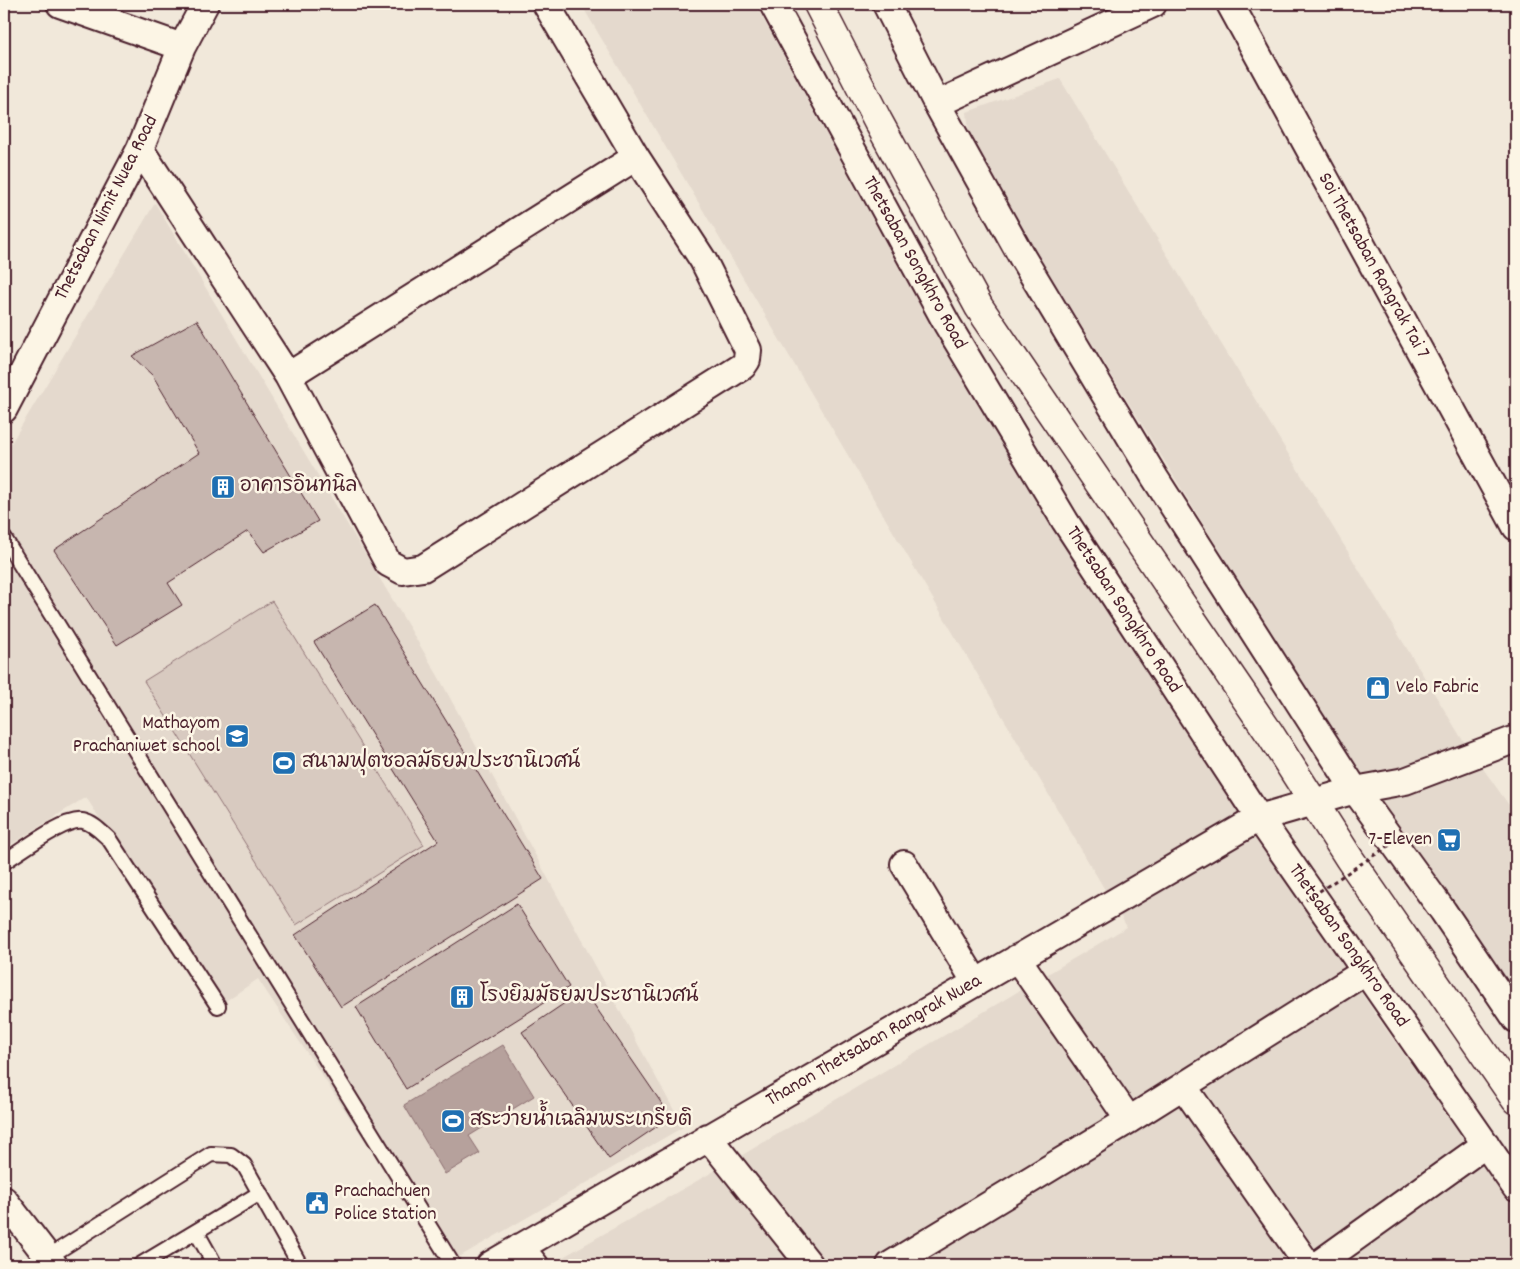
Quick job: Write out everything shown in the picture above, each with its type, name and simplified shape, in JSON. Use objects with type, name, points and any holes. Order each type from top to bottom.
[{"type":"street","points":[[60,4],[182,47]]},
{"type":"street","name":"Thetsaban Nimit Nuea Road","points":[[4,409],[140,149],[182,47],[205,4]]},
{"type":"street","points":[[140,149],[288,376],[388,563],[403,571],[423,568],[743,366],[747,360],[748,350],[703,260],[636,157],[546,4]]},
{"type":"street","name":"Thetsaban Songkhro Road","points":[[773,4],[952,333],[1065,521],[1259,818],[1516,1188]]},
{"type":"street","name":"Thetsaban Songkhro Road","points":[[818,4],[878,121],[979,307],[1270,734],[1349,858],[1516,1100]]},
{"type":"street","points":[[886,4],[937,104],[1022,257],[1155,478],[1355,790],[1443,911],[1516,1019]]},
{"type":"street","points":[[937,104],[1153,4]]},
{"type":"street","name":"Soi Thetsaban Rangrak Tai 7","points":[[1230,4],[1516,527]]},
{"type":"street","points":[[288,376],[636,157]]},
{"type":"street","name":"Thanon Thetsaban Rangrak Nuea","points":[[490,1265],[527,1256],[708,1137],[1259,818],[1355,790],[1405,781],[1516,739]]},
{"type":"street","points":[[904,864],[976,982]]},
{"type":"street","points":[[1017,958],[1128,1120]]},
{"type":"street","points":[[890,1265],[1128,1120],[1366,971]]},
{"type":"street","points":[[1183,1086],[1308,1265]]},
{"type":"street","points":[[708,1137],[810,1265]]},
{"type":"street","points":[[1317,1265],[1486,1144]]},
{"type":"street","points":[[4,1200],[51,1261]]},
{"type":"lane","points":[[4,538],[453,1265]]},
{"type":"lane","points":[[4,862],[63,825],[82,821],[97,828],[109,839],[218,1006]]},
{"type":"lane","points":[[51,1261],[211,1154],[231,1155],[244,1165],[300,1265]]},
{"type":"lane","points":[[140,1265],[197,1233],[260,1193]]},
{"type":"lane","points":[[197,1233],[215,1265]]},
{"type":"path","points":[[1306,900],[1404,835]]},
{"type":"shaded area","points":[[581,4],[755,4],[931,326],[1216,775],[1376,1015],[1516,1212],[1516,1265],[549,1265],[739,1157],[1127,927]]},
{"type":"shaded area","points":[[1060,79],[1462,739],[1516,815],[1516,1010],[1349,761],[970,145],[967,112]]},
{"type":"shaded area","name":"Mathayom Prachaniwet school","points":[[155,203],[437,674],[683,1127],[447,1264],[258,979],[218,1006],[86,797],[4,849],[4,455]]},
{"type":"shaded area","name":"สนามฟุตซอลมัธยมประชานิเวศน์","points":[[272,601],[424,845],[296,925],[144,681]]},
{"type":"shaded area","name":"สระว่ายนํ้าเฉลิมพระเกรียติ","points":[[503,1045],[534,1096],[469,1136],[480,1153],[445,1174],[404,1105]]},
{"type":"building","name":"อาคารอินทนิล","points":[[197,320],[318,521],[264,552],[248,531],[168,583],[182,605],[117,645],[54,550],[199,453],[153,376],[132,356]]},
{"type":"building","points":[[375,605],[543,879],[341,1007],[295,935],[438,841],[314,642]]},
{"type":"building","name":"โรงยิมมัธยมประชานิเวศน์","points":[[517,904],[569,987],[406,1089],[356,1007]]},
{"type":"building","points":[[584,990],[671,1117],[609,1159],[522,1032]]},
{"type":"place","name":"อาคารอินทนิล","points":[[223,487]]},
{"type":"place","name":"Velo Fabric","points":[[1378,688]]},
{"type":"place","name":"Mathayom Prachaniwet school","points":[[237,736]]},
{"type":"place","name":"สนามฟุตซอลมัธยมประชานิเวศน์","points":[[284,763]]},
{"type":"place","name":"7-Eleven","points":[[1449,840]]},
{"type":"place","name":"โรงยิมมัธยมประชานิเวศน์","points":[[462,997]]},
{"type":"place","name":"สระว่ายนํ้าเฉลิมพระเกรียติ","points":[[453,1121]]},
{"type":"place","name":"Prachachuen Police Station","points":[[317,1203]]}]
